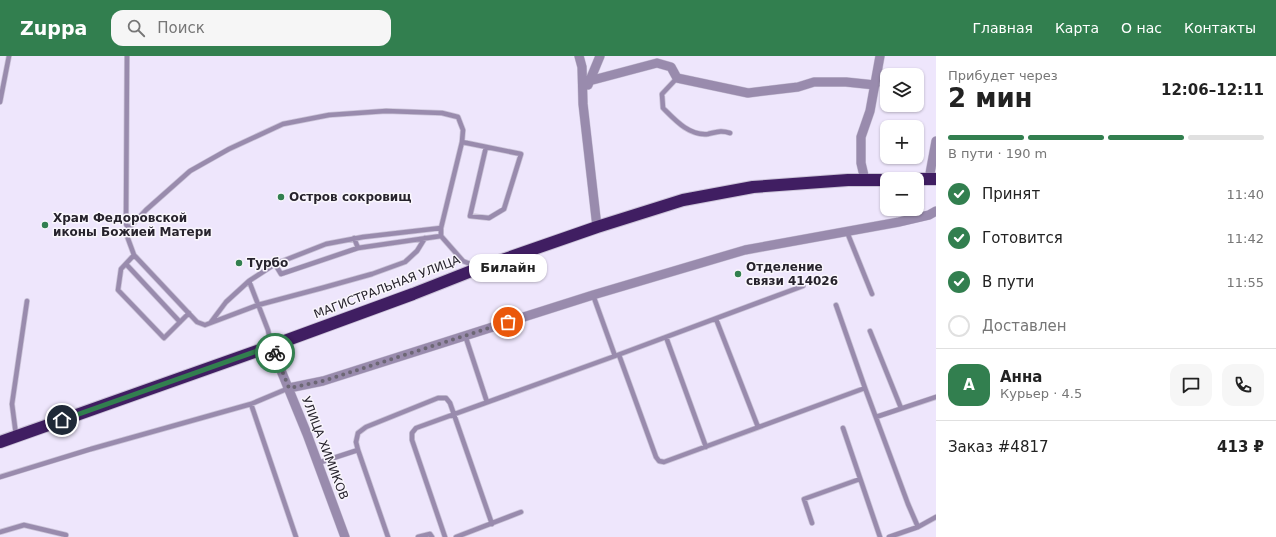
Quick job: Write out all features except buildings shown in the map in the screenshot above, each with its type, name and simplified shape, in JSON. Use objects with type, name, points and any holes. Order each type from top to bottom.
[{"type":"highway","name":"МАГИСТРАЛЬНАЯ УЛИЦА","points":[[0,442],[271,346],[479,268],[597,227],[683,200],[753,187],[880,180]]},
{"type":"street","points":[[579,56],[582,67],[583,104],[597,227]]},
{"type":"street","points":[[583,104],[589,81],[600,56]]},
{"type":"street","points":[[865,180],[861,164],[861,137],[870,112],[880,56]]},
{"type":"street","points":[[589,81],[657,63],[671,67],[677,78],[748,93],[798,87],[814,82],[846,82],[875,85]]},
{"type":"street","points":[[927,179],[936,141]]},
{"type":"street","points":[[289,388],[323,381],[593,295],[745,250],[899,222],[929,215],[936,211]]},
{"type":"street","name":"УЛИЦА ХИМИКОВ","points":[[271,346],[289,388],[345,537]]},
{"type":"lane","points":[[0,102],[9,56]]},
{"type":"lane","points":[[127,56],[126,224],[129,230]]},
{"type":"lane","points":[[677,78],[662,94],[663,108],[678,123],[695,133],[707,134],[722,130],[730,133]]},
{"type":"lane","points":[[425,238],[416,251],[405,262],[342,283],[258,305],[205,325],[197,322],[134,255],[127,236],[131,226],[146,210],[190,171],[229,149],[283,124],[329,115],[386,111],[442,113],[458,117],[463,130],[462,142],[441,228],[441,236],[463,261],[479,268]]},
{"type":"lane","points":[[462,142],[521,154],[504,209],[489,218],[470,216],[486,147]]},
{"type":"lane","points":[[210,322],[226,302],[249,281],[275,264],[326,244],[354,238],[441,228]]},
{"type":"lane","points":[[847,232],[872,294]]},
{"type":"lane","points":[[275,264],[281,274],[358,248],[441,236]]},
{"type":"lane","points":[[354,238],[358,248]]},
{"type":"lane","points":[[134,255],[121,269],[118,290],[164,338],[189,313]]},
{"type":"lane","points":[[126,264],[180,322]]},
{"type":"lane","points":[[249,281],[268,330],[271,346]]},
{"type":"lane","points":[[445,537],[412,440],[412,433],[416,428],[617,356],[803,286]]},
{"type":"lane","points":[[593,295],[656,457],[659,461],[664,462],[866,388]]},
{"type":"lane","points":[[17,436],[12,404],[27,301]]},
{"type":"lane","points":[[836,305],[908,504],[918,527]]},
{"type":"lane","points":[[716,318],[758,427]]},
{"type":"lane","points":[[870,331],[901,408]]},
{"type":"lane","points":[[465,335],[487,402]]},
{"type":"lane","points":[[666,337],[706,447]]},
{"type":"lane","points":[[0,477],[91,449],[251,404],[289,388]]},
{"type":"lane","points":[[876,417],[936,397]]},
{"type":"lane","points":[[388,537],[358,450],[356,442],[358,433],[366,427],[438,398],[446,398],[450,403],[492,524]]},
{"type":"lane","points":[[251,404],[296,537]]},
{"type":"lane","points":[[843,428],[880,537]]},
{"type":"lane","points":[[318,463],[358,450]]},
{"type":"lane","points":[[812,523],[804,499],[860,479]]},
{"type":"lane","points":[[456,537],[521,512]]},
{"type":"lane","points":[[889,537],[918,527],[936,517]]},
{"type":"lane","points":[[0,532],[24,525],[66,535]]},
{"type":"lane","points":[[418,537],[430,534],[432,537]]},
{"type":"way so far","points":[[275,353],[289,388],[323,381],[508,322]]},
{"type":"place","name":"Остров сокровищ","points":[[281,197]]},
{"type":"place","name":"Храм Федоровской иконы Божией Матери","points":[[45,225]]},
{"type":"place","name":"Турбо","points":[[239,263]]},
{"type":"place","name":"Отделение связи 414026","points":[[738,274]]},
{"type":"place","name":"Билайн","points":[[508,322]]},
{"type":"route","points":[[62,420],[271,346],[275,353]]}]
